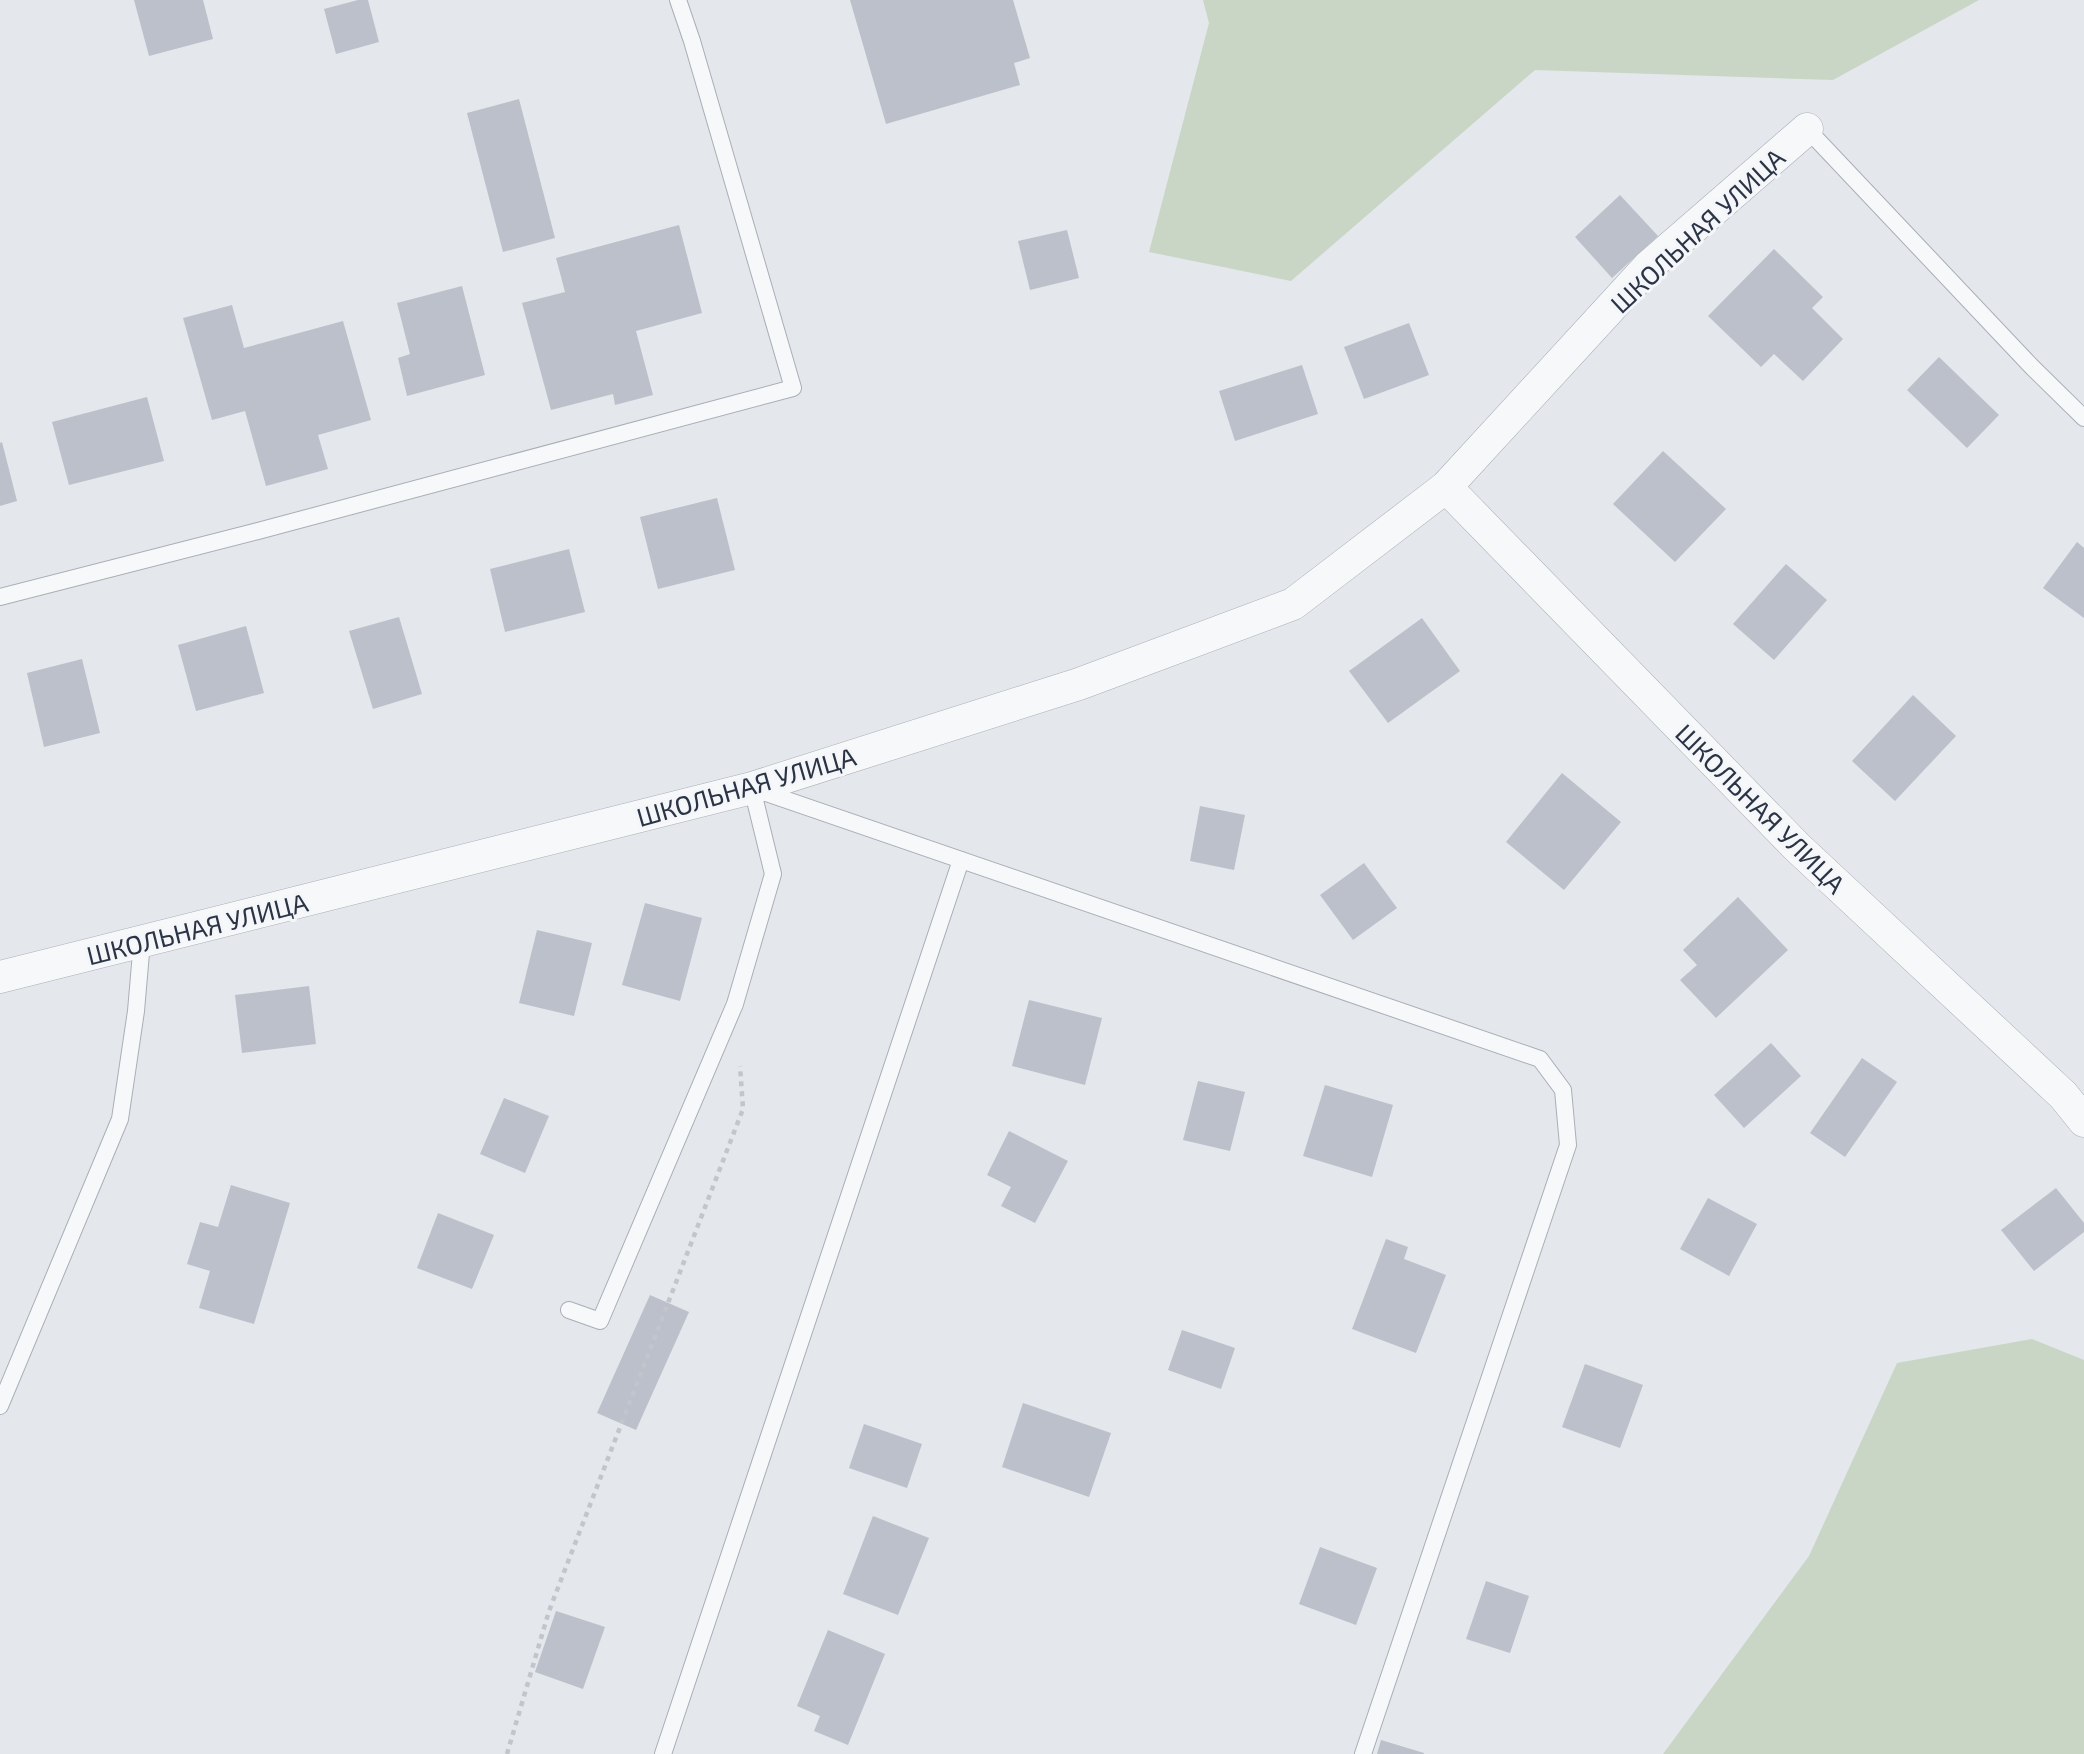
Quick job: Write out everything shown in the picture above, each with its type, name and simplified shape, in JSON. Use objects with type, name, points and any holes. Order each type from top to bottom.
[{"type":"street","name":"ШКОЛЬНАЯ УЛИЦА","points":[[0,977],[752,788],[1079,684],[1293,604],[1446,487],[1649,266],[1807,130]]},
{"type":"street","name":"ШКОЛЬНАЯ УЛИЦА","points":[[1446,487],[1797,847],[2063,1095],[2084,1121]]},
{"type":"lane","points":[[0,597],[793,388],[678,0]]},
{"type":"lane","points":[[1807,130],[2032,367],[2084,418]]},
{"type":"lane","points":[[752,788],[1540,1059],[1563,1090],[1568,1144],[1363,1754]]},
{"type":"lane","points":[[569,1310],[600,1321],[735,1004],[772,874],[752,788]]},
{"type":"lane","points":[[663,1754],[961,860]]},
{"type":"lane","points":[[0,1406],[120,1119],[142,942]]},
{"type":"path","points":[[507,1754],[549,1611],[743,1109],[735,1004]]},
{"type":"green space","points":[[1203,0],[1979,0],[1833,80],[1535,70],[1291,281],[1149,252],[1209,23]]},
{"type":"green space","points":[[2032,1339],[2084,1360],[2084,1754],[1663,1754],[1809,1556],[1897,1363]]},
{"type":"building","points":[[134,0],[203,0],[213,39],[149,56]]},
{"type":"building","points":[[368,0],[379,42],[336,54],[324,9]]},
{"type":"building","points":[[850,0],[1013,0],[1030,58],[1014,63],[1020,85],[886,124]]},
{"type":"building","points":[[519,99],[555,238],[503,252],[467,113]]},
{"type":"building","points":[[1620,195],[1658,236],[1612,278],[1575,237]]},
{"type":"building","points":[[679,225],[702,313],[636,331],[653,395],[615,405],[613,394],[551,410],[522,303],[565,292],[556,258]]},
{"type":"building","points":[[1067,230],[1079,278],[1030,290],[1018,241]]},
{"type":"building","points":[[1774,249],[1823,297],[1812,308],[1843,339],[1803,381],[1774,354],[1761,367],[1708,316]]},
{"type":"building","points":[[462,286],[485,375],[407,396],[398,358],[410,354],[397,303]]},
{"type":"building","points":[[232,305],[244,348],[343,321],[371,420],[318,435],[328,469],[266,486],[245,411],[212,420],[183,318]]},
{"type":"building","points":[[1409,323],[1429,375],[1364,399],[1344,347]]},
{"type":"building","points":[[1939,357],[1999,415],[1967,448],[1907,390]]},
{"type":"building","points":[[1302,365],[1318,414],[1235,441],[1219,391]]},
{"type":"building","points":[[147,397],[164,461],[69,485],[52,422]]},
{"type":"building","points":[[2,442],[17,501],[0,506],[0,443]]},
{"type":"building","points":[[1663,451],[1726,509],[1675,562],[1613,504]]},
{"type":"building","points":[[717,498],[735,570],[658,589],[640,517]]},
{"type":"building","points":[[2077,542],[2084,548],[2084,618],[2043,588]]},
{"type":"building","points":[[569,549],[585,612],[505,632],[490,569]]},
{"type":"building","points":[[1786,564],[1827,600],[1774,660],[1733,624]]},
{"type":"building","points":[[399,617],[422,694],[373,709],[349,631]]},
{"type":"building","points":[[1422,618],[1460,671],[1388,723],[1349,671]]},
{"type":"building","points":[[246,626],[264,693],[196,711],[178,645]]},
{"type":"building","points":[[82,659],[100,733],[44,747],[27,673]]},
{"type":"building","points":[[1913,695],[1956,736],[1895,801],[1852,761]]},
{"type":"building","points":[[1562,773],[1621,822],[1564,890],[1506,842]]},
{"type":"building","points":[[1200,806],[1245,815],[1234,870],[1190,861]]},
{"type":"building","points":[[1364,863],[1397,908],[1353,940],[1320,895]]},
{"type":"building","points":[[1738,897],[1788,950],[1716,1018],[1680,980],[1697,965],[1683,950]]},
{"type":"building","points":[[645,903],[702,918],[680,1001],[622,985]]},
{"type":"building","points":[[537,930],[592,943],[574,1016],[519,1003]]},
{"type":"building","points":[[309,986],[316,1044],[242,1053],[235,995]]},
{"type":"building","points":[[1029,1000],[1102,1018],[1085,1085],[1012,1066]]},
{"type":"building","points":[[1771,1043],[1801,1076],[1744,1128],[1714,1095]]},
{"type":"building","points":[[1862,1058],[1897,1082],[1845,1157],[1810,1133]]},
{"type":"building","points":[[1198,1081],[1245,1092],[1230,1151],[1183,1140]]},
{"type":"building","points":[[1325,1085],[1393,1105],[1372,1177],[1303,1156]]},
{"type":"building","points":[[504,1098],[549,1116],[525,1173],[480,1154]]},
{"type":"building","points":[[1009,1131],[1068,1161],[1035,1223],[1001,1206],[1011,1187],[987,1175]]},
{"type":"building","points":[[231,1185],[290,1203],[254,1324],[199,1308],[210,1271],[187,1264],[200,1222],[218,1227]]},
{"type":"building","points":[[2056,1188],[2084,1223],[2084,1232],[2034,1271],[2001,1230]]},
{"type":"building","points":[[1708,1198],[1757,1224],[1729,1276],[1680,1249]]},
{"type":"building","points":[[438,1213],[494,1235],[472,1289],[417,1268]]},
{"type":"building","points":[[1386,1239],[1408,1247],[1404,1259],[1446,1275],[1416,1353],[1352,1329]]},
{"type":"building","points":[[650,1295],[689,1312],[636,1430],[597,1413]]},
{"type":"building","points":[[1182,1330],[1235,1348],[1221,1389],[1168,1370]]},
{"type":"building","points":[[1585,1364],[1643,1385],[1620,1448],[1562,1427]]},
{"type":"building","points":[[1023,1403],[1111,1433],[1089,1497],[1002,1467]]},
{"type":"building","points":[[864,1424],[922,1444],[907,1488],[849,1468]]},
{"type":"building","points":[[873,1516],[929,1538],[898,1615],[843,1594]]},
{"type":"building","points":[[1320,1547],[1377,1568],[1356,1625],[1299,1604]]},
{"type":"building","points":[[1486,1581],[1529,1596],[1510,1653],[1466,1639]]},
{"type":"building","points":[[556,1611],[605,1627],[583,1689],[535,1672]]},
{"type":"building","points":[[828,1630],[885,1654],[848,1745],[814,1731],[820,1716],[797,1706]]},
{"type":"building","points":[[1381,1740],[1424,1753],[1424,1754],[1377,1754]]}]
